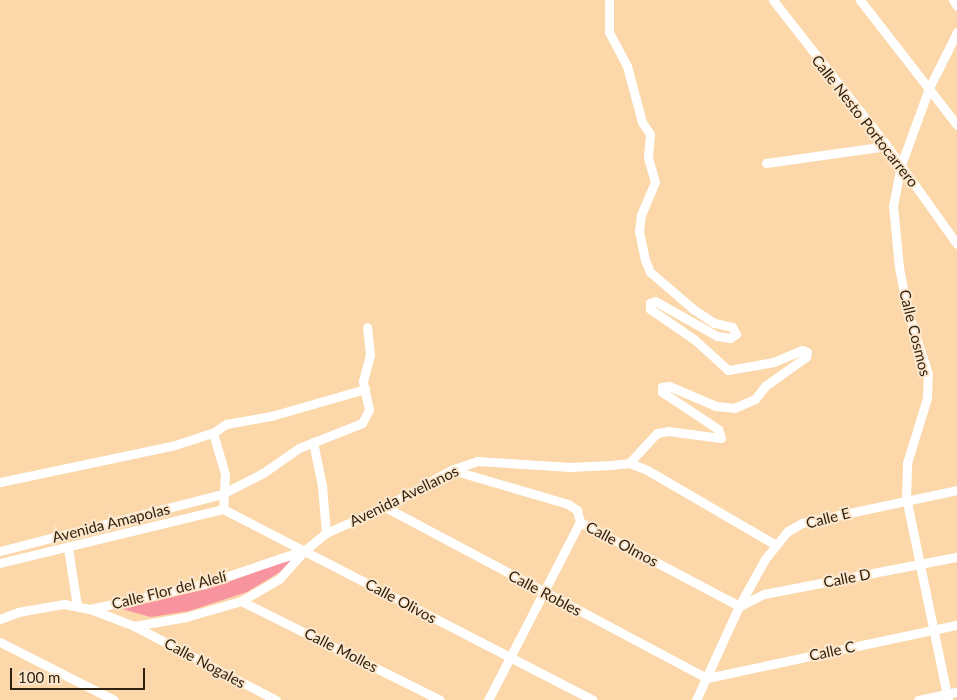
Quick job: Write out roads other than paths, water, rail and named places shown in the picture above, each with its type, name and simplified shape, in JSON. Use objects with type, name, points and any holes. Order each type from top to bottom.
[{"type":"street","points":[[608,0],[609,32],[627,66],[642,122],[650,134],[647,146],[654,182],[641,215],[639,231],[650,272],[692,308],[714,323],[732,327],[736,334],[730,338],[717,336],[656,301],[650,303],[650,308],[696,340],[728,370],[774,362],[802,350],[808,354],[791,371],[765,386],[755,399],[734,408],[716,406],[665,385],[662,392],[700,415],[722,436],[714,438],[668,431],[657,434],[629,463],[647,470],[776,545]]},
{"type":"street","points":[[860,0],[957,125]]},
{"type":"street","points":[[953,0],[957,6]]},
{"type":"street","name":"Calle Nesto Portocarrero","points":[[776,2],[887,146],[957,244]]},
{"type":"street","name":"Calle Cosmos","points":[[947,697],[906,498],[907,463],[927,398],[928,374],[907,309],[899,267],[893,206],[901,165],[929,88],[957,32]]},
{"type":"street","points":[[766,163],[887,146]]},
{"type":"street","points":[[0,482],[176,445],[213,433],[226,424],[271,416],[365,389],[370,349],[367,328]]},
{"type":"street","name":"Avenida Amapolas","points":[[0,551],[222,494],[313,442],[366,420],[369,410],[365,389]]},
{"type":"street","points":[[213,433],[225,474],[222,494],[223,509]]},
{"type":"street","points":[[313,442],[322,486],[326,533]]},
{"type":"street","name":"Avenida Avellanos","points":[[134,626],[186,617],[241,601],[279,579],[306,550],[326,533],[385,507],[452,470],[478,461],[570,467],[629,463]]},
{"type":"street","name":"Calle Olmos","points":[[452,470],[568,504],[578,510],[580,522],[739,606]]},
{"type":"street","name":"Calle E","points":[[696,700],[739,606],[776,545],[802,523],[906,498],[957,490]]},
{"type":"street","name":"Calle Robles","points":[[385,507],[707,678]]},
{"type":"street","name":"Avenida Amapolas","points":[[0,563],[139,532],[223,509]]},
{"type":"street","name":"Calle Olivos","points":[[223,509],[306,550],[592,700]]},
{"type":"street","points":[[488,700],[580,522]]},
{"type":"street","points":[[68,548],[77,606]]},
{"type":"street","name":"Calle Flor del Alelí","points":[[90,609],[204,584],[306,550]]},
{"type":"street","name":"Calle D","points":[[739,606],[764,594],[957,556]]},
{"type":"street","name":"Calle Molles","points":[[241,601],[440,700]]},
{"type":"street","points":[[0,619],[46,605],[77,606],[134,626]]},
{"type":"street","name":"Calle C","points":[[707,678],[957,625]]},
{"type":"street","name":"Calle Nogales","points":[[134,626],[276,700]]},
{"type":"street","points":[[0,642],[114,700]]},
{"type":"street","points":[[918,700],[947,697],[957,692]]}]
